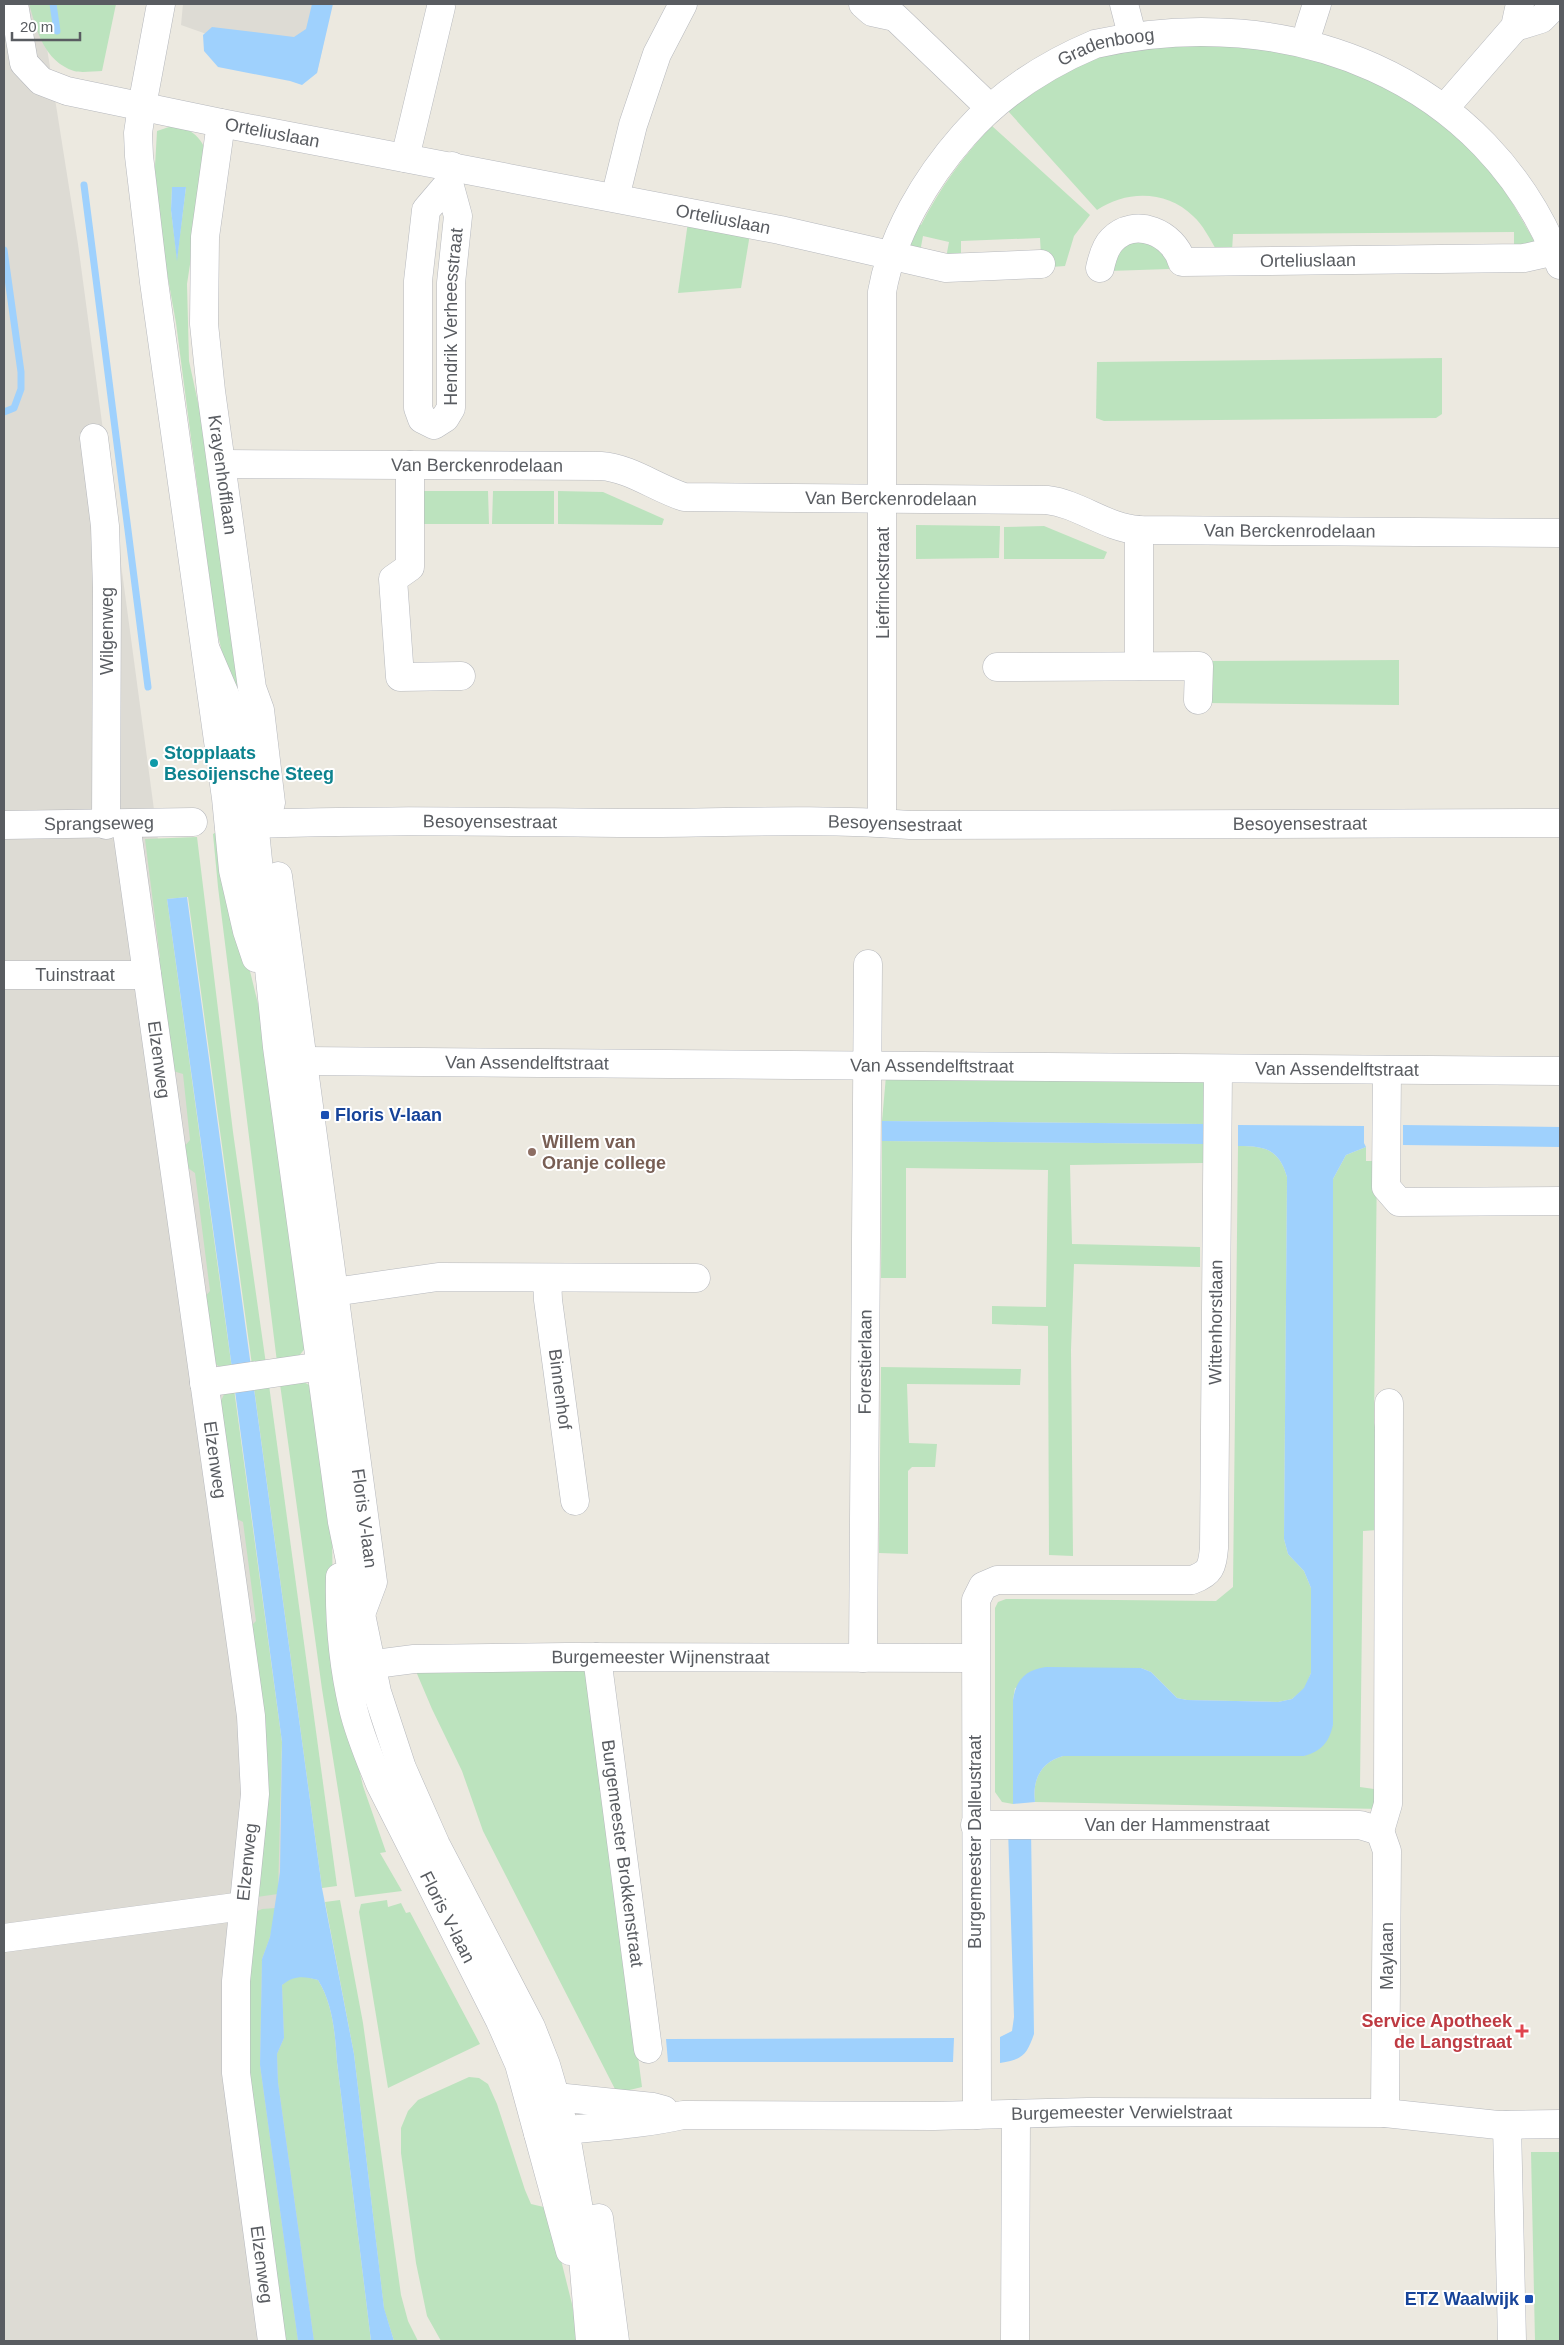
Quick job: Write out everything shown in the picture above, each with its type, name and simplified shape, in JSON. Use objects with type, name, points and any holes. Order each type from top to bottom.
[{"type":"street","name":"Orteliuslaan","points":[[14,4],[24,63],[41,81],[67,91],[405,158],[450,175],[615,198],[893,255],[946,268],[1041,264]]},
{"type":"street","points":[[161,4],[138,133],[139,156],[154,282],[206,650],[252,824]]},
{"type":"street","points":[[615,198],[633,125],[657,54],[683,4]]},
{"type":"street","points":[[863,4],[872,12],[895,10],[990,108]]},
{"type":"street","points":[[1124,4],[1131,31]]},
{"type":"street","points":[[1309,30],[1316,4]]},
{"type":"street","points":[[1449,103],[1517,15],[1541,19],[1556,4]]},
{"type":"street","points":[[405,158],[441,7]]},
{"type":"street","name":"Gradenboog","points":[[893,255],[908,219],[934,174],[953,147],[990,108],[1031,77],[1060,59],[1164,17],[1242,20],[1309,30],[1384,59],[1427,86],[1449,103],[1486,140],[1552,223],[1558,258]]},
{"type":"street","name":"Krayenhofflaan","points":[[221,123],[205,237],[204,324],[252,688],[260,710],[252,824]]},
{"type":"street","name":"Hendrik Verheesstraat","points":[[450,175],[458,216],[450,283],[450,408],[445,418],[434,424],[422,418],[418,408],[418,281],[426,210],[450,175]]},
{"type":"street","name":"Orteliuslaan","points":[[1100,268],[1104,254],[1112,240],[1127,231],[1144,229],[1158,232],[1168,240],[1178,250],[1182,262],[1558,258]]},
{"type":"street","name":"Liefrinckstraat","points":[[882,823],[882,292],[893,255]]},
{"type":"street","name":"Wilgenweg","points":[[94,438],[105,526],[116,824]]},
{"type":"street","name":"Van Berckenrodelaan","points":[[222,464],[601,466],[618,468],[667,492],[684,497],[1058,501],[1117,527],[1139,530],[1560,533]]},
{"type":"street","points":[[410,465],[410,567],[393,579],[400,677],[461,676]]},
{"type":"street","points":[[1139,530],[1140,666]]},
{"type":"street","points":[[997,667],[1199,666],[1198,700]]},
{"type":"street","name":"Besoyensestraat","points":[[252,824],[803,821],[910,825],[1560,823]]},
{"type":"street","name":"Sprangseweg","points":[[4,825],[193,822]]},
{"type":"street","name":"Elzenweg","points":[[116,824],[147,975],[217,1381],[251,1716],[255,1794],[236,1981],[236,2073],[272,2341]]},
{"type":"street","name":"Floris V-laan","points":[[252,824],[233,870],[247,931],[274,1011],[342,1522],[360,1616],[358,1665],[353,1708],[380,1784],[500,2021],[519,2064],[538,2133],[572,2222]]},
{"type":"street","name":"Floris V-laan","points":[[252,824],[303,1061],[373,1582],[360,1616]]},
{"type":"street","name":"Forestierlaan","points":[[863,1658],[868,964]]},
{"type":"street","name":"Tuinstraat","points":[[4,975],[147,975]]},
{"type":"street","name":"Van Assendelftstraat","points":[[303,1061],[1560,1071]]},
{"type":"street","name":"Wittenhorstlaan","points":[[998,1580],[1192,1580],[1205,1575],[1212,1564],[1214,1548],[1218,1069]]},
{"type":"street","points":[[1386,1070],[1386,1187],[1399,1202],[1560,1202]]},
{"type":"street","points":[[334,1292],[438,1277],[696,1278]]},
{"type":"street","name":"Binnenhof","points":[[547,1278],[548,1300],[575,1501]]},
{"type":"street","points":[[217,1381],[322,1366]]},
{"type":"street","points":[[1380,1831],[1388,1804],[1389,1403]]},
{"type":"street","name":"Floris V-laan","points":[[342,1522],[340,1608],[358,1665],[436,1844],[531,2027],[556,2097],[565,2130],[572,2222],[590,2341]]},
{"type":"street","name":"Burgemeester Dalleustraat","points":[[976,2115],[976,1600],[983,1586],[998,1580]]},
{"type":"street","name":"Burgemeester Wijnenstraat","points":[[358,1665],[414,1659],[597,1657],[975,1658]]},
{"type":"street","name":"Burgemeester Brokkenstraat","points":[[597,1657],[648,2049]]},
{"type":"street","name":"Van der Hammenstraat","points":[[975,1825],[1360,1825],[1380,1831]]},
{"type":"street","name":"Maylaan","points":[[1380,1831],[1388,1851],[1385,2113]]},
{"type":"street","points":[[4,1938],[243,1906]]},
{"type":"street","name":"Burgemeester Verwielstraat","points":[[529,2101],[556,2097],[653,2107],[682,2115]]},
{"type":"street","name":"Burgemeester Verwielstraat","points":[[538,2133],[655,2121],[682,2115],[976,2115],[1088,2112],[1385,2113],[1449,2121],[1507,2125],[1560,2124]]},
{"type":"street","points":[[1015,2341],[1016,2114]]},
{"type":"street","points":[[1507,2125],[1512,2341]]},
{"type":"street","points":[[572,2222],[599,2218],[615,2341]]},
{"type":"shaded area","points":[[4,4],[40,4],[78,244],[309,1963],[348,2341],[4,2341]]},
{"type":"shaded area","points":[[183,4],[332,4],[317,73],[181,25]]},
{"type":"green space","points":[[29,4],[116,4],[102,71],[74,71],[55,60],[43,44]]},
{"type":"green space","points":[[1231,33],[1428,97],[1502,185],[1536,244],[1514,248],[1514,232],[1233,234],[1232,251],[1217,251],[1197,220],[1183,207],[1171,201],[1159,197],[1133,196],[1108,203],[1097,210],[1008,111],[1062,75],[1106,54],[1148,44]]},
{"type":"green space","points":[[992,126],[1090,215],[1074,236],[1065,266],[1051,267],[1041,255],[1040,238],[961,241],[961,257],[946,258],[949,242],[923,236],[920,252],[908,245],[915,223],[921,225],[953,173]]},
{"type":"green space","points":[[169,127],[188,130],[201,141],[207,154],[187,284],[189,361],[216,486],[252,724],[232,696],[215,622],[176,323],[159,228],[154,184],[157,131]],"holes":[[[172,187],[186,187],[177,258],[171,210]]]},
{"type":"green space","points":[[688,222],[750,234],[741,288],[678,293]]},
{"type":"green space","points":[[1140,238],[1168,255],[1169,269],[1109,271],[1124,242]]},
{"type":"green space","points":[[1442,358],[1442,414],[1436,418],[1104,421],[1096,418],[1097,362]]},
{"type":"green space","points":[[420,491],[488,491],[489,524],[417,524]]},
{"type":"green space","points":[[493,491],[554,491],[554,524],[492,524]]},
{"type":"green space","points":[[558,491],[603,492],[664,519],[662,525],[558,524]]},
{"type":"green space","points":[[916,525],[1000,526],[999,558],[916,559]]},
{"type":"green space","points":[[1044,526],[1107,552],[1104,559],[1004,559],[1004,527]]},
{"type":"green space","points":[[1399,660],[1399,705],[1207,703],[1208,661]]},
{"type":"green space","points":[[222,829],[224,866],[265,1032],[306,1347],[299,1356],[277,1362],[218,887],[213,834]]},
{"type":"green space","points":[[197,837],[233,1132],[266,1364],[252,1365],[188,897],[167,899],[232,1369],[224,1370],[213,1362],[204,1298],[210,1291],[195,1173],[188,1168],[184,1147],[190,1140],[183,1074],[173,1071],[162,977],[152,972],[151,960],[160,958],[145,839]]},
{"type":"green space","points":[[886,1076],[1206,1077],[1204,1124],[882,1121]]},
{"type":"green space","points":[[882,1141],[1203,1144],[1203,1163],[1070,1165],[1072,1244],[1200,1247],[1200,1267],[1074,1264],[1071,1350],[1073,1556],[1049,1555],[1048,1326],[992,1324],[992,1306],[1046,1307],[1048,1170],[906,1168],[906,1278],[881,1278]]},
{"type":"green space","points":[[1238,1146],[1263,1148],[1270,1151],[1280,1160],[1287,1177],[1284,1539],[1288,1554],[1304,1571],[1311,1588],[1311,1673],[1305,1688],[1292,1699],[1278,1702],[1187,1700],[1177,1698],[1151,1672],[1141,1668],[1015,1688],[1013,1700],[1013,1804],[1002,1802],[995,1792],[995,1608],[998,1602],[1006,1599],[1216,1601],[1233,1587]]},
{"type":"green space","points":[[1366,1147],[1366,1161],[1377,1161],[1374,1423],[1379,1444],[1378,1530],[1363,1531],[1360,1787],[1381,1790],[1381,1809],[1035,1802],[1035,1786],[1040,1773],[1049,1763],[1063,1756],[1304,1756],[1333,1725],[1333,1179],[1346,1155]]},
{"type":"green space","points":[[881,1367],[1021,1369],[1020,1385],[907,1384],[909,1443],[937,1444],[935,1467],[912,1467],[908,1471],[908,1554],[879,1553]]},
{"type":"green space","points":[[300,1380],[311,1386],[332,1527],[333,1617],[353,1744],[363,1786],[386,1852],[380,1853],[402,1891],[355,1897],[322,1689],[280,1384]]},
{"type":"green space","points":[[269,1385],[337,1886],[322,1888],[254,1388]]},
{"type":"green space","points":[[234,1389],[282,1742],[278,1894],[257,1897],[249,1628],[256,1621],[243,1522],[235,1518],[220,1403],[226,1390]]},
{"type":"green space","points":[[586,1662],[642,2087],[617,2093],[483,1831],[462,1771],[415,1669]]},
{"type":"green space","points":[[340,1900],[363,2023],[401,2295],[408,2321],[418,2341],[394,2341],[384,2309],[354,2054],[325,1902]]},
{"type":"green space","points":[[387,1900],[388,1907],[401,1903],[406,1913],[410,1912],[480,2044],[388,2088],[359,1912],[361,1904]]},
{"type":"green space","points":[[276,1908],[270,1937],[262,1959],[260,2065],[298,2341],[284,2341],[251,2099],[246,2007],[255,1912],[262,1909]]},
{"type":"green space","points":[[303,1976],[318,1980],[330,2009],[371,2341],[314,2341],[278,2082],[277,2054],[284,2038],[282,1985],[289,1979]]},
{"type":"green space","points":[[469,2077],[479,2078],[488,2084],[497,2104],[531,2204],[548,2208],[572,2304],[578,2341],[441,2341],[427,2316],[416,2263],[401,2153],[401,2128],[408,2111],[418,2100]]},
{"type":"green space","points":[[1531,2152],[1560,2152],[1560,2341],[1535,2341]]},
{"type":"water","points":[[312,4],[333,4],[317,73],[302,85],[218,67],[204,51],[203,35],[212,27],[294,37],[306,29]]},
{"type":"water","points":[[172,187],[186,187],[177,261],[171,210]]},
{"type":"water","points":[[187,897],[322,1888],[354,2054],[384,2308],[394,2341],[371,2341],[330,2009],[318,1980],[304,1977],[291,1979],[282,1985],[284,2038],[277,2054],[278,2082],[314,2341],[298,2341],[260,2065],[262,1959],[270,1937],[280,1872],[282,1742],[167,899]]},
{"type":"water","points":[[882,1121],[1204,1124],[1203,1144],[882,1141]]},
{"type":"water","points":[[1238,1125],[1364,1126],[1364,1143],[1366,1147],[1346,1155],[1333,1179],[1333,1725],[1324,1745],[1304,1756],[1063,1756],[1049,1763],[1040,1773],[1035,1786],[1035,1802],[1013,1804],[1014,1693],[1019,1681],[1033,1670],[1046,1667],[1141,1668],[1151,1672],[1177,1698],[1187,1700],[1278,1702],[1292,1699],[1304,1688],[1311,1673],[1311,1588],[1304,1571],[1288,1554],[1284,1539],[1287,1177],[1280,1160],[1270,1151],[1263,1148],[1238,1146]]},
{"type":"water","points":[[1403,1125],[1560,1127],[1560,1147],[1403,1145]]},
{"type":"water","points":[[1008,1829],[1031,1829],[1034,2034],[1029,2047],[1023,2055],[1014,2060],[1000,2063],[1000,2037],[1012,2031],[1014,2017]]},
{"type":"water","points":[[954,2038],[953,2062],[668,2062],[666,2039]]},
{"type":"waterway","points":[[53,4],[57,31]]},
{"type":"waterway","points":[[84,185],[148,687]]},
{"type":"waterway","points":[[4,250],[21,372],[21,389],[14,408],[4,412]]},
{"type":"place","name":"Stopplaats Besoijensche Steeg","points":[[154,763]]},
{"type":"place","name":"Floris V-laan","points":[[325,1115]]},
{"type":"place","name":"Willem van Oranje college","points":[[532,1152]]},
{"type":"place","name":"Service Apotheek de Langstraat","points":[[1522,2031]]},
{"type":"place","name":"ETZ Waalwijk","points":[[1529,2299]]}]
